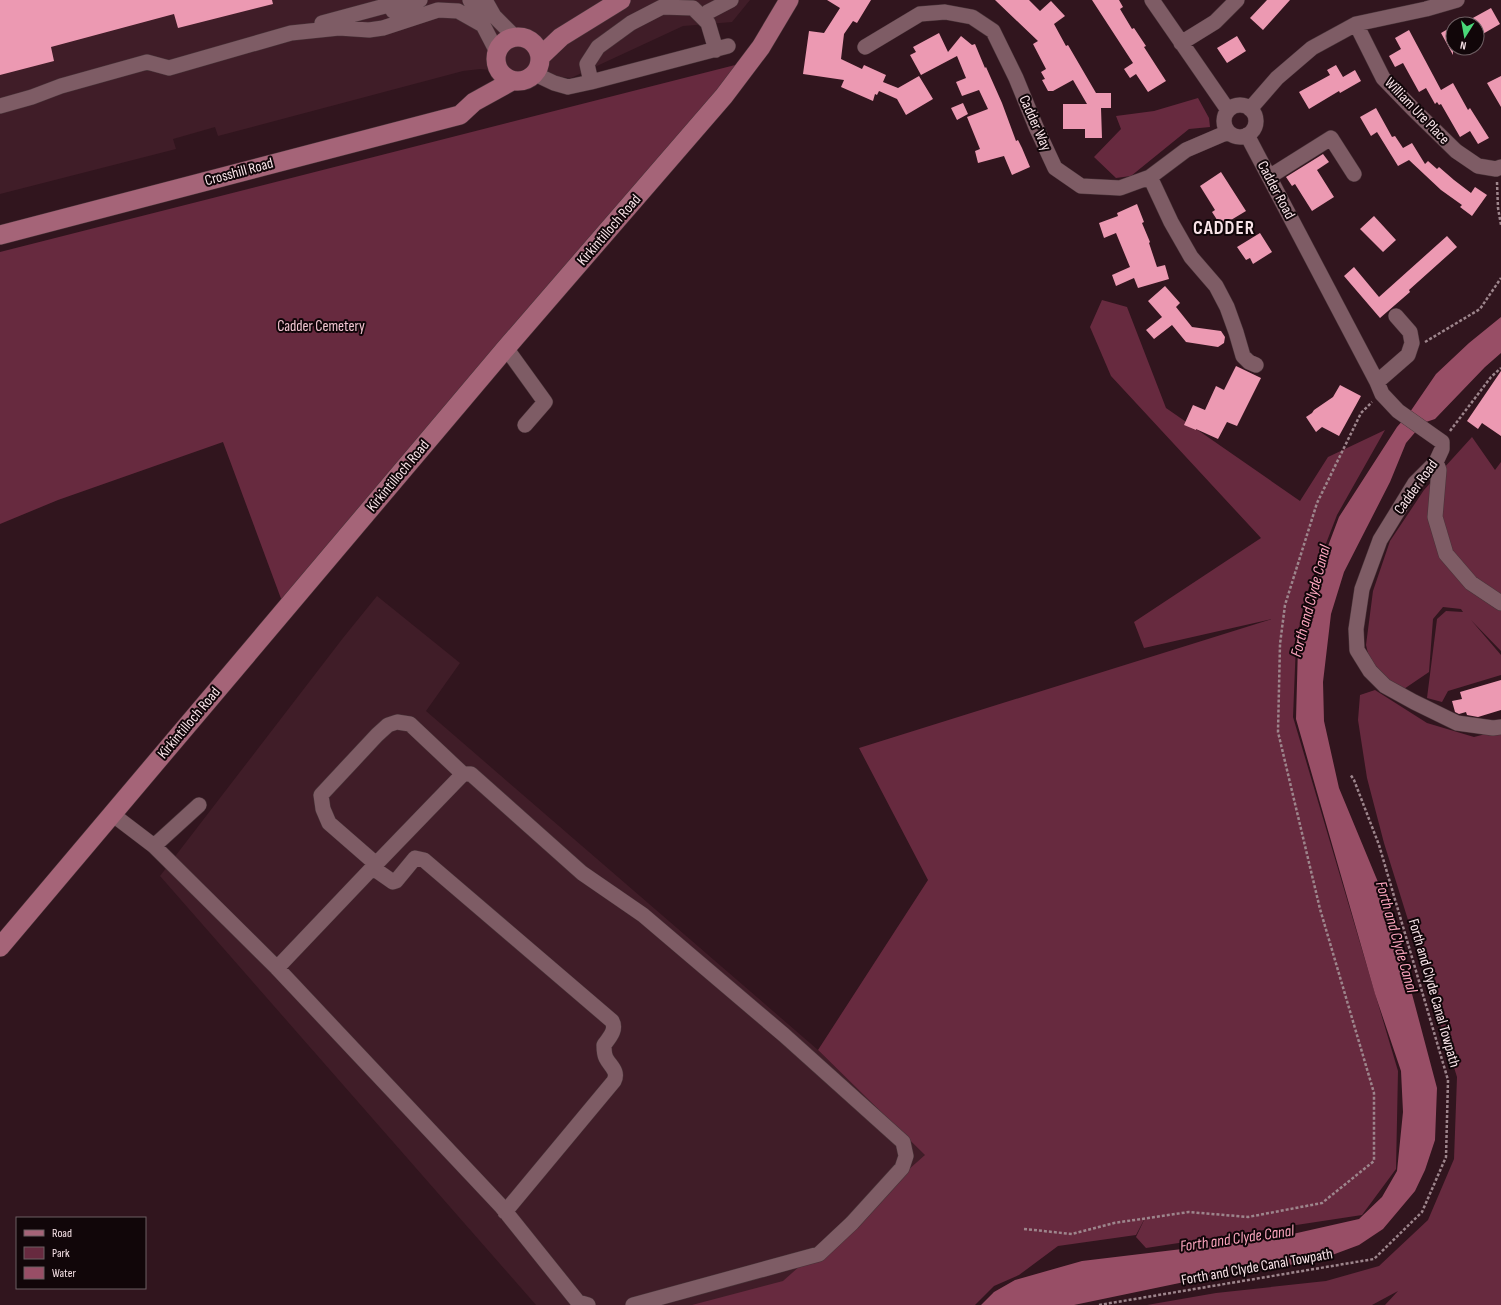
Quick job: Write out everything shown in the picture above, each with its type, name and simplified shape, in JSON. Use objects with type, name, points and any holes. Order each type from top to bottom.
[{"type":"main road","points":[[530,53],[561,37],[621,0]]},
{"type":"main road","name":"Kirkintilloch Road","points":[[0,947],[506,348],[728,90],[761,47],[789,0]]},
{"type":"main road","points":[[504,42],[530,53],[528,79],[520,82],[512,81],[505,78],[499,72],[496,59],[504,42]]},
{"type":"main road","name":"Crosshill Road","points":[[0,235],[460,115],[474,102],[492,75],[496,59]]},
{"type":"main road","name":"Crosshill Road","points":[[474,102],[512,81]]},
{"type":"street","points":[[340,28],[386,14],[420,0]]},
{"type":"street","points":[[470,0],[496,59]]},
{"type":"street","points":[[485,0],[494,16],[530,53],[554,83],[568,87],[591,82],[722,48],[708,23],[693,8],[675,4],[662,7],[631,23],[598,47],[587,64],[591,82]]},
{"type":"street","points":[[702,17],[708,12],[731,0]]},
{"type":"street","points":[[1152,0],[1228,110]]},
{"type":"street","points":[[1181,43],[1215,22],[1237,0]]},
{"type":"street","points":[[1250,109],[1277,78],[1312,48],[1356,24],[1426,9],[1457,0]]},
{"type":"street","points":[[307,31],[318,24],[385,6],[401,7]]},
{"type":"street","points":[[0,106],[32,97],[61,86],[147,62],[169,68],[291,33],[340,28],[369,30],[383,28],[438,10],[458,11],[481,24]]},
{"type":"street","name":"Cadder Way","points":[[865,46],[920,14],[945,12],[972,17],[993,32],[1016,78],[1055,168],[1081,186],[1120,188],[1150,177],[1186,150],[1228,132]]},
{"type":"street","name":"William Ure Place","points":[[1356,24],[1383,78],[1414,110],[1462,155],[1478,166],[1499,168]]},
{"type":"street","points":[[1236,105],[1246,106],[1253,112],[1255,123],[1254,128],[1247,135],[1237,136],[1228,132],[1224,123],[1224,118],[1228,110],[1236,105]]},
{"type":"street","name":"Cadder Road","points":[[1247,135],[1380,388],[1398,411],[1436,439],[1442,449],[1436,462],[1415,483],[1380,540],[1362,589],[1356,629],[1357,650],[1370,671],[1385,686],[1414,702],[1457,723],[1493,728],[1501,727]]},
{"type":"street","points":[[1269,177],[1331,138],[1354,174]]},
{"type":"street","points":[[1150,177],[1171,222],[1191,257],[1216,286],[1227,307],[1243,356],[1249,362],[1256,365]]},
{"type":"street","points":[[1380,388],[1408,355],[1412,343],[1410,332],[1396,316]]},
{"type":"street","points":[[506,348],[545,402],[525,425]]},
{"type":"street","points":[[1436,462],[1439,470],[1435,517],[1446,554],[1471,583],[1501,603]]},
{"type":"street","points":[[505,1212],[614,1081],[616,1077],[615,1071],[605,1057],[604,1045],[614,1031],[614,1025],[612,1021],[424,860],[415,858],[393,882],[329,823],[323,809],[321,795],[376,735],[388,726],[398,722],[410,724],[463,774],[471,774],[582,873],[643,915],[784,1035],[903,1142],[906,1156],[902,1168],[852,1223],[819,1254],[633,1305]]},
{"type":"street","points":[[277,968],[463,774]]},
{"type":"street","points":[[154,846],[199,805]]},
{"type":"street","points":[[112,814],[154,846],[277,968],[505,1212],[578,1302],[588,1305]]},
{"type":"path","points":[[1499,168],[1498,208],[1501,225]]},
{"type":"path","points":[[1412,343],[1427,341],[1480,309],[1501,278]]},
{"type":"path","points":[[1436,439],[1491,377],[1501,368]]},
{"type":"path","points":[[1024,1229],[1072,1234],[1114,1223],[1189,1212],[1248,1217],[1322,1203],[1374,1161],[1374,1093],[1320,909],[1278,732],[1280,644],[1286,604],[1317,503],[1361,413],[1380,388]]},
{"type":"path","name":"Forth and Clyde Canal Towpath","points":[[1099,1305],[1374,1258],[1422,1212],[1446,1157],[1448,1080],[1379,845],[1354,780],[1350,774]]},
{"type":"shaded area","points":[[0,0],[750,0],[732,22],[683,26],[571,78],[480,69],[463,71],[218,136],[215,127],[173,139],[176,149],[0,194]]},
{"type":"shaded area","points":[[377,596],[460,663],[426,711],[818,1050],[932,1161],[802,1285],[701,1305],[536,1305],[160,876]]},
{"type":"green space","name":"Cadder Cemetery","points":[[743,63],[283,604],[223,442],[58,500],[0,524],[0,252]]},
{"type":"green space","points":[[1198,98],[1209,118],[1210,127],[1189,129],[1131,176],[1116,178],[1094,157],[1121,129],[1116,116],[1154,111]]},
{"type":"green space","points":[[1102,300],[1127,307],[1166,408],[1300,501],[1328,457],[1385,430],[1337,515],[1305,598],[1296,643],[1293,717],[1398,1071],[1396,1169],[1362,1215],[1146,1248],[1136,1237],[1146,1216],[1136,1235],[1058,1246],[1019,1275],[994,1286],[975,1305],[692,1305],[783,1281],[925,1155],[818,1050],[928,880],[859,748],[1272,619],[1144,648],[1134,622],[1261,538],[1111,376],[1090,327]]},
{"type":"green space","points":[[1472,437],[1495,470],[1501,462],[1501,651],[1471,620],[1501,655],[1501,675],[1448,691],[1442,702],[1427,698],[1437,619],[1446,611],[1463,612],[1461,609],[1443,607],[1433,619],[1429,672],[1401,691],[1372,670],[1366,645],[1373,591],[1390,541],[1424,490]]},
{"type":"green space","points":[[1375,690],[1427,723],[1474,737],[1501,730],[1501,1305],[1385,1305],[1398,1291],[1372,1305],[1147,1305],[1216,1293],[1326,1281],[1379,1266],[1428,1220],[1454,1159],[1457,1077],[1384,843],[1367,778],[1358,720],[1360,695]]},
{"type":"water","name":"Forth and Clyde Canal","points":[[1501,317],[1501,353],[1485,367],[1435,419],[1423,423],[1406,443],[1390,482],[1344,572],[1331,614],[1323,682],[1324,721],[1339,788],[1390,911],[1437,1088],[1435,1140],[1425,1170],[1415,1191],[1383,1229],[1359,1245],[1316,1261],[1218,1275],[1074,1305],[981,1305],[994,1292],[1015,1280],[1082,1261],[1275,1238],[1359,1219],[1382,1197],[1397,1171],[1403,1112],[1401,1071],[1375,994],[1296,719],[1298,646],[1308,599],[1339,517],[1397,427],[1410,412],[1436,374],[1469,343]]},
{"type":"building","points":[[0,0],[272,0],[273,4],[178,28],[174,14],[51,47],[54,61],[0,75]]},
{"type":"building","points":[[827,0],[871,0],[857,23],[853,21],[844,34],[841,59],[862,69],[864,65],[886,75],[883,82],[898,88],[919,76],[933,99],[906,115],[897,99],[879,91],[877,95],[875,94],[873,101],[841,87],[844,80],[803,74],[809,31],[824,33],[840,8]]},
{"type":"building","points":[[995,0],[1029,0],[1040,11],[1051,1],[1065,16],[1054,24],[1066,46],[1068,45],[1096,93],[1111,93],[1111,108],[1101,108],[1102,138],[1085,138],[1085,129],[1063,129],[1063,104],[1087,104],[1073,80],[1053,91],[1048,91],[1042,80],[1045,79],[1041,72],[1046,69],[1033,44],[1038,41]]},
{"type":"building","points":[[1092,0],[1119,0],[1123,7],[1120,9],[1132,29],[1134,28],[1146,46],[1144,47],[1166,81],[1148,92],[1136,74],[1130,78],[1124,69],[1133,63]]},
{"type":"building","points":[[1267,0],[1290,0],[1263,30],[1250,18]]},
{"type":"building","points":[[1491,8],[1500,24],[1485,33],[1485,16],[1476,16]]},
{"type":"building","points":[[1409,30],[1441,90],[1453,83],[1468,110],[1470,108],[1489,138],[1478,144],[1470,131],[1460,137],[1441,104],[1439,105],[1437,102],[1435,104],[1426,88],[1419,92],[1403,63],[1395,67],[1389,56],[1401,49],[1395,38]]},
{"type":"building","points":[[1445,31],[1445,40],[1441,33]]},
{"type":"building","points":[[939,33],[948,52],[961,36],[972,45],[975,44],[1002,103],[1016,141],[1018,140],[1030,167],[1012,175],[1004,156],[978,163],[975,151],[980,149],[967,117],[988,109],[979,90],[962,96],[956,82],[966,78],[957,56],[921,75],[910,55],[916,52],[913,47]]},
{"type":"building","points":[[1237,36],[1246,51],[1227,63],[1217,48]]},
{"type":"building","points":[[1336,65],[1343,77],[1355,70],[1361,81],[1340,93],[1339,91],[1309,109],[1299,92],[1330,75],[1327,70]]},
{"type":"building","points":[[1501,76],[1501,107],[1487,83]]},
{"type":"building","points":[[963,103],[968,114],[957,120],[951,108]]},
{"type":"building","points":[[1376,108],[1392,137],[1395,136],[1403,148],[1412,143],[1425,164],[1428,161],[1437,169],[1439,167],[1471,193],[1475,187],[1487,195],[1472,216],[1460,207],[1462,205],[1441,190],[1409,160],[1398,166],[1377,132],[1371,136],[1360,117]]},
{"type":"building","points":[[1323,154],[1329,162],[1317,170],[1334,197],[1312,211],[1295,184],[1292,186],[1286,177]]},
{"type":"building","points":[[1221,172],[1246,211],[1221,226],[1212,212],[1215,210],[1200,186]]},
{"type":"building","points":[[1137,204],[1144,222],[1142,223],[1150,242],[1149,243],[1157,267],[1165,265],[1169,279],[1138,288],[1134,278],[1116,286],[1112,275],[1130,267],[1116,233],[1104,238],[1099,223],[1118,216],[1117,213]]},
{"type":"building","points":[[1374,216],[1396,240],[1383,252],[1360,229]]},
{"type":"building","points":[[1260,233],[1272,252],[1253,264],[1250,258],[1246,260],[1237,247]]},
{"type":"building","points":[[1447,236],[1457,247],[1409,290],[1410,292],[1380,318],[1344,276],[1354,267],[1379,297]]},
{"type":"building","points":[[1165,286],[1180,303],[1176,307],[1192,327],[1221,331],[1225,337],[1224,343],[1218,347],[1186,342],[1172,325],[1154,339],[1146,330],[1162,317],[1148,301]]},
{"type":"building","points":[[1236,366],[1261,378],[1237,426],[1227,422],[1218,439],[1184,425],[1193,405],[1205,410],[1216,386],[1224,390]]},
{"type":"building","points":[[1501,371],[1501,436],[1482,423],[1478,429],[1467,421]]},
{"type":"building","points":[[1340,385],[1361,396],[1339,436],[1322,427],[1316,432],[1306,417],[1333,397]]},
{"type":"building","points":[[1501,680],[1501,710],[1478,717],[1467,715],[1466,712],[1459,714],[1455,712],[1452,701],[1462,699],[1460,692]]},
{"type":"district","name":"CADDER","points":[[1224,228]]}]
